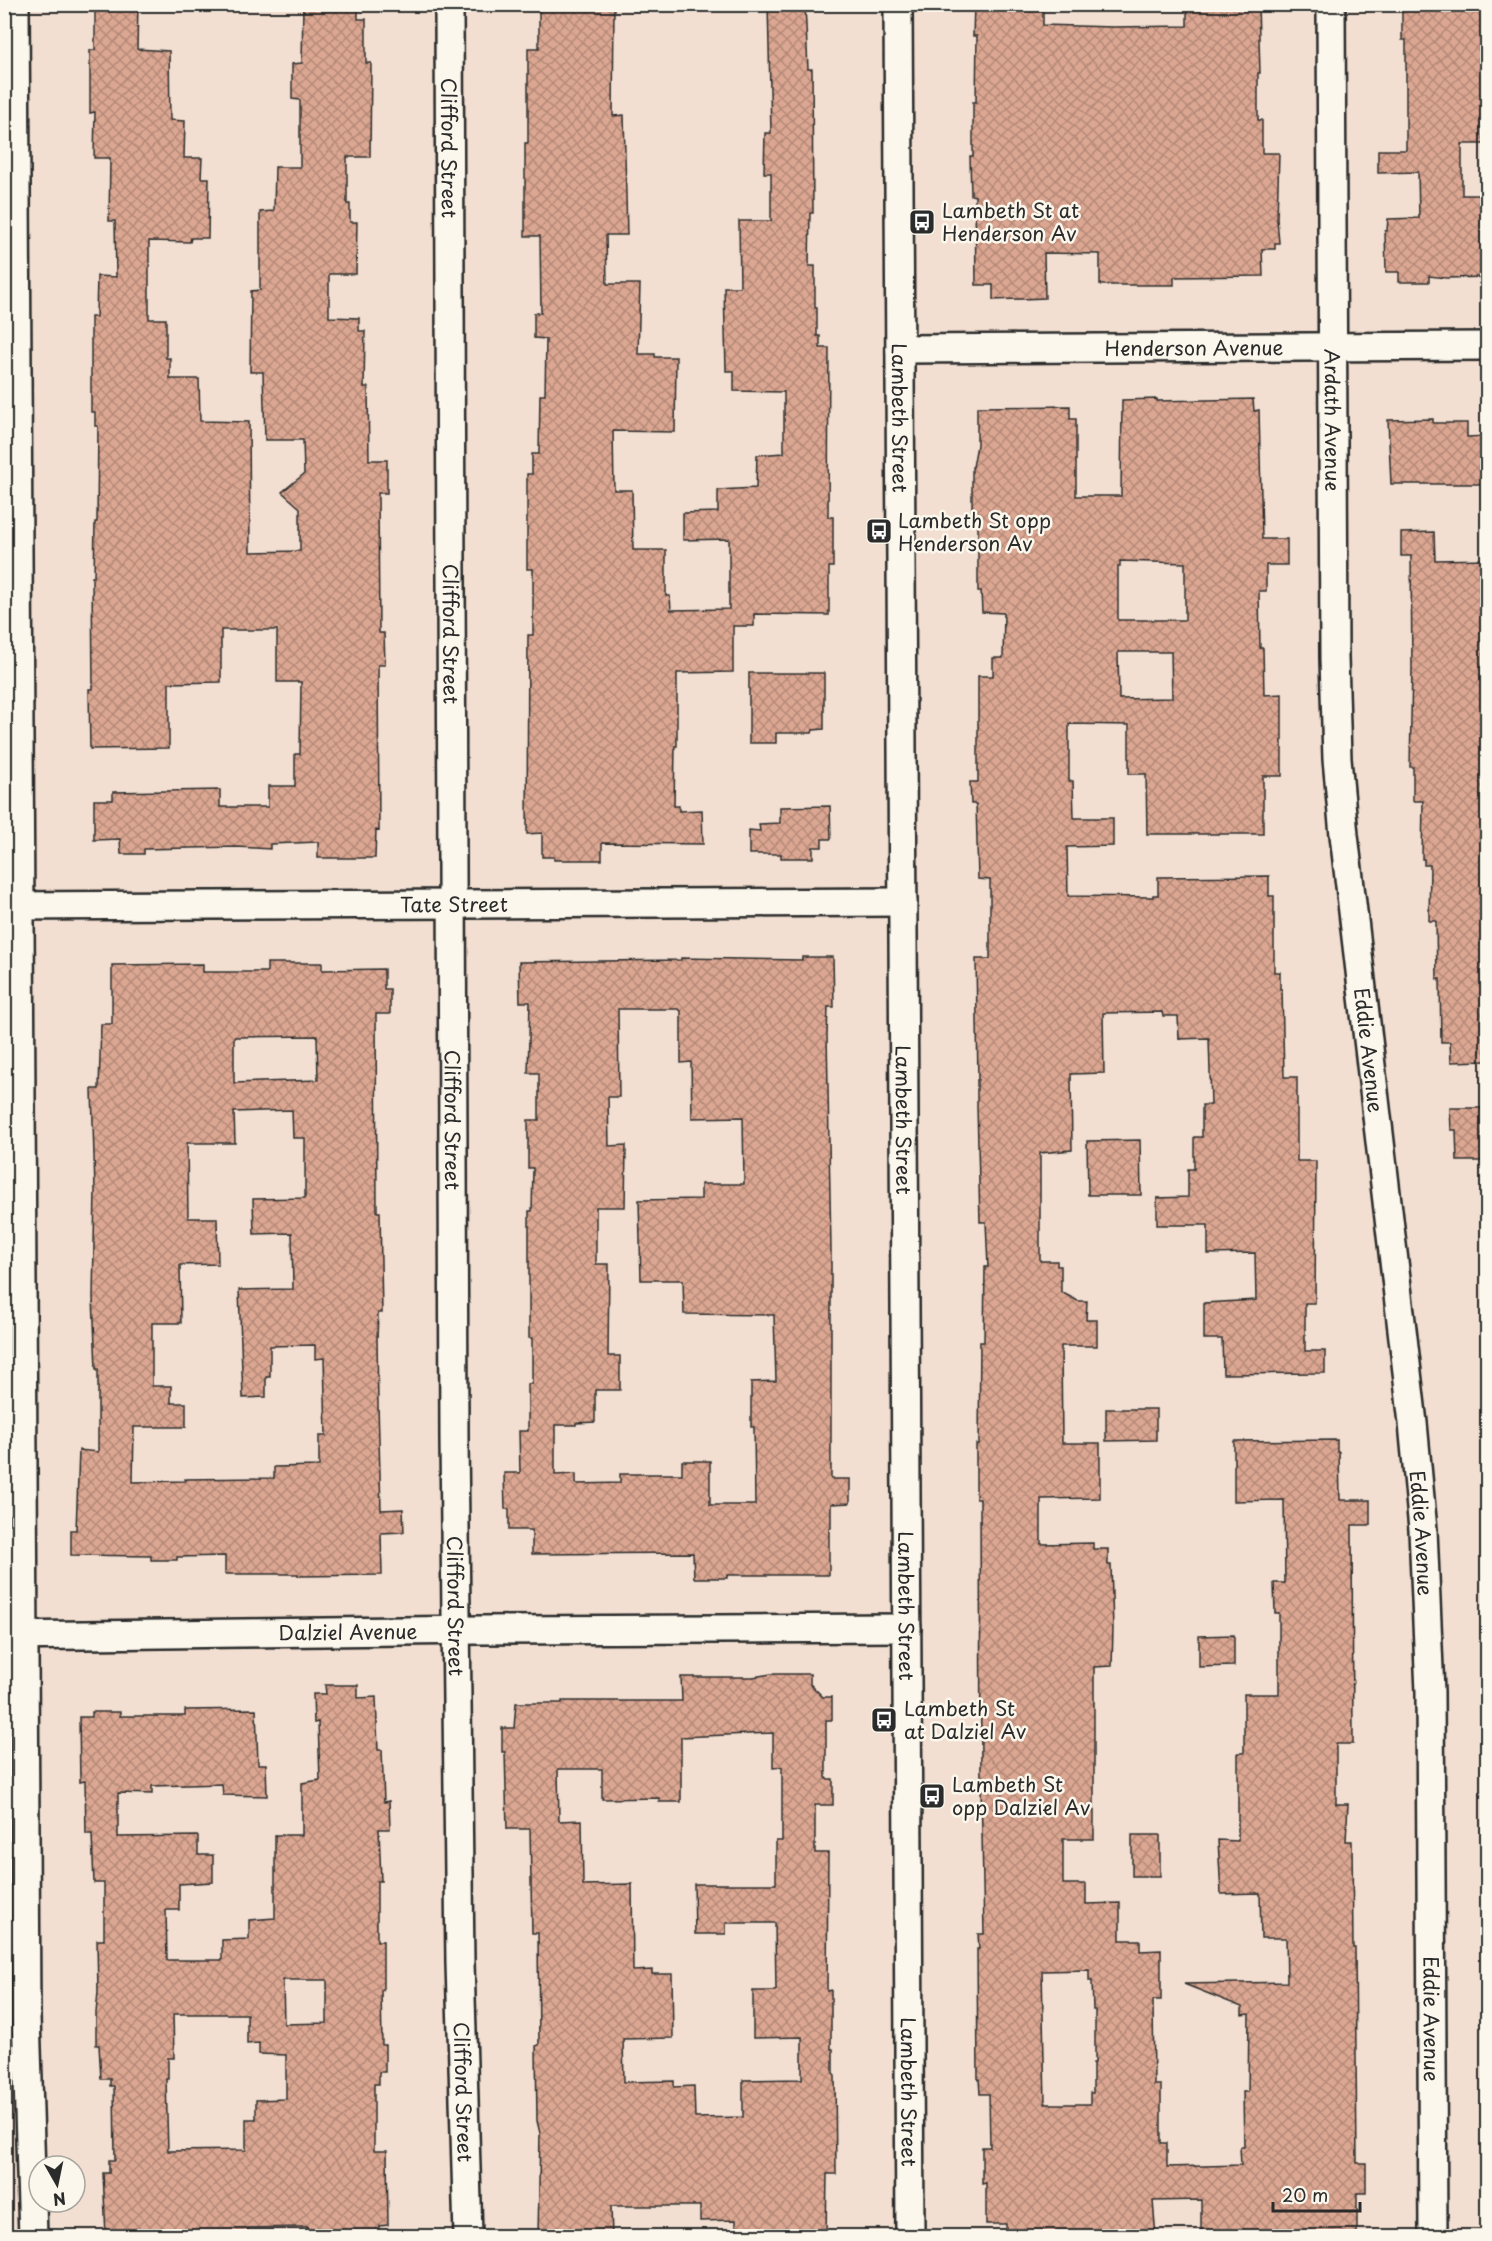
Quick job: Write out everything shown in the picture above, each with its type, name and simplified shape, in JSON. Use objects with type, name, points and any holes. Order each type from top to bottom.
[{"type":"street","points":[[15,4],[12,906],[14,1636],[33,2236]]},
{"type":"street","name":"Clifford Street","points":[[449,4],[453,667],[451,904],[457,1630],[460,1962],[468,2236]]},
{"type":"street","name":"Lambeth Street","points":[[898,4],[910,2236]]},
{"type":"street","name":"Ardath Avenue","points":[[1331,4],[1335,713],[1344,836]]},
{"type":"street","name":"Henderson Avenue","points":[[900,349],[1488,346]]},
{"type":"street","name":"Eddie Avenue","points":[[1344,836],[1413,1423],[1423,1530],[1430,1692],[1433,2236]]},
{"type":"street","name":"Tate Street","points":[[12,906],[903,902]]},
{"type":"street","name":"Dalziel Avenue","points":[[14,1636],[457,1630],[907,1628]]},
{"type":"building","points":[[99,4],[138,4],[137,49],[169,51],[170,120],[185,121],[184,158],[202,158],[201,178],[209,178],[208,238],[191,238],[190,242],[149,241],[149,319],[166,319],[166,358],[170,358],[170,379],[199,379],[200,421],[249,422],[250,552],[300,551],[300,508],[282,492],[304,474],[303,440],[265,440],[263,372],[250,372],[251,291],[260,290],[260,212],[274,211],[275,167],[300,167],[300,100],[292,99],[292,64],[302,63],[303,4],[358,4],[358,19],[366,19],[366,63],[371,63],[370,157],[347,157],[347,204],[350,204],[350,222],[357,222],[356,274],[329,274],[329,317],[359,318],[359,331],[365,331],[364,387],[368,387],[369,460],[387,460],[387,493],[378,493],[379,633],[384,633],[385,665],[378,665],[379,831],[376,830],[375,858],[318,858],[318,842],[270,844],[270,849],[237,847],[144,849],[144,854],[121,854],[120,839],[94,840],[94,800],[113,800],[113,792],[220,790],[220,807],[268,807],[268,786],[295,786],[295,754],[300,754],[301,682],[277,682],[277,630],[221,630],[221,682],[169,683],[169,748],[90,749],[89,689],[93,689],[92,577],[94,577],[95,522],[97,522],[98,426],[95,426],[95,412],[91,412],[91,317],[96,317],[97,276],[116,277],[115,221],[109,221],[110,158],[94,158],[95,112],[90,113],[90,50],[95,50],[95,10],[98,10]]},
{"type":"building","points":[[539,4],[614,4],[613,116],[624,115],[627,235],[606,235],[607,284],[640,284],[638,354],[676,357],[675,432],[613,431],[614,490],[632,490],[633,550],[666,550],[666,596],[670,596],[671,610],[729,609],[729,539],[683,540],[683,513],[718,512],[718,490],[756,488],[757,455],[784,453],[784,392],[734,391],[734,371],[726,371],[724,287],[740,287],[739,221],[771,221],[771,173],[764,173],[765,133],[771,133],[768,4],[805,4],[808,69],[812,69],[813,213],[810,213],[809,266],[815,266],[817,336],[820,336],[820,348],[829,348],[828,517],[833,517],[833,567],[829,567],[829,615],[754,614],[754,626],[733,626],[733,672],[677,673],[674,806],[679,806],[679,811],[702,810],[703,844],[602,843],[602,860],[554,860],[554,857],[542,857],[542,833],[527,834],[528,635],[533,635],[533,569],[527,569],[527,474],[532,474],[532,454],[539,454],[540,395],[545,395],[546,339],[534,338],[534,313],[541,313],[540,236],[525,236],[525,143],[528,143],[528,48],[539,48]]},
{"type":"building","points":[[974,4],[1043,4],[1043,25],[1113,27],[1187,26],[1187,4],[1258,4],[1260,73],[1258,73],[1258,120],[1262,120],[1262,153],[1279,153],[1277,219],[1279,243],[1275,243],[1275,249],[1262,249],[1263,276],[1174,277],[1174,285],[1100,285],[1100,254],[1044,253],[1045,298],[993,300],[993,285],[976,285],[975,196],[971,195],[970,156],[973,156],[973,102],[976,102],[977,36],[973,36]]},
{"type":"building","points":[[1402,4],[1485,4],[1484,105],[1488,105],[1488,131],[1485,130],[1485,144],[1462,144],[1462,195],[1486,195],[1488,277],[1429,276],[1429,282],[1399,282],[1399,272],[1386,272],[1385,231],[1387,231],[1388,219],[1419,218],[1418,172],[1378,173],[1378,150],[1406,150],[1406,40],[1402,40]]},
{"type":"building","points":[[1253,399],[1254,411],[1259,410],[1262,539],[1287,539],[1287,565],[1266,565],[1266,591],[1259,591],[1264,695],[1282,694],[1282,776],[1263,776],[1263,834],[1147,834],[1146,774],[1129,774],[1129,725],[1069,724],[1069,781],[1073,781],[1074,818],[1113,818],[1113,846],[1067,847],[1068,896],[1153,897],[1153,895],[1158,895],[1158,877],[1269,876],[1269,896],[1274,896],[1274,972],[1280,972],[1280,989],[1282,989],[1284,1077],[1297,1077],[1297,1161],[1316,1161],[1315,1303],[1305,1303],[1305,1351],[1325,1351],[1325,1373],[1223,1374],[1222,1339],[1204,1339],[1204,1303],[1256,1300],[1255,1253],[1208,1254],[1208,1225],[1157,1225],[1157,1198],[1188,1197],[1188,1169],[1194,1169],[1194,1137],[1202,1137],[1202,1105],[1211,1105],[1209,1038],[1179,1039],[1178,1016],[1163,1016],[1162,1012],[1103,1013],[1104,1073],[1071,1074],[1072,1150],[1040,1153],[1040,1261],[1057,1261],[1057,1266],[1061,1266],[1061,1292],[1078,1301],[1087,1301],[1086,1320],[1097,1320],[1097,1346],[1061,1346],[1062,1443],[1100,1443],[1100,1498],[1041,1499],[1041,1544],[1093,1543],[1093,1549],[1108,1549],[1108,1565],[1111,1565],[1113,1628],[1112,1666],[1094,1667],[1094,1839],[1063,1839],[1063,1884],[1086,1884],[1086,1904],[1120,1903],[1120,1940],[1140,1940],[1140,1951],[1161,1950],[1161,2000],[1153,2000],[1154,2085],[1161,2085],[1161,2143],[1167,2143],[1167,2167],[1241,2165],[1240,2147],[1244,2147],[1243,2092],[1248,2092],[1249,2014],[1242,2015],[1242,2007],[1184,1984],[1287,1982],[1286,1938],[1261,1938],[1260,1893],[1221,1894],[1218,1840],[1238,1841],[1238,1753],[1244,1753],[1244,1694],[1279,1694],[1279,1613],[1275,1613],[1274,1583],[1285,1583],[1284,1500],[1234,1501],[1234,1441],[1337,1440],[1340,1500],[1370,1500],[1370,1525],[1352,1525],[1353,1744],[1336,1744],[1336,1804],[1348,1804],[1346,1841],[1352,1841],[1357,2163],[1366,2163],[1366,2193],[1357,2193],[1357,2236],[1296,2236],[1296,2230],[1252,2232],[1252,2236],[1201,2236],[1201,2200],[1153,2201],[1156,2236],[1006,2236],[1006,2224],[986,2224],[986,2183],[982,2184],[982,2147],[990,2147],[989,2094],[980,2094],[978,2079],[977,1949],[979,1949],[978,1934],[984,1934],[980,1499],[976,1499],[976,1444],[979,1444],[980,1342],[984,1342],[985,1267],[988,1267],[986,1222],[980,1222],[976,959],[990,959],[990,880],[978,879],[976,804],[971,804],[970,782],[978,782],[978,676],[993,676],[993,658],[1003,658],[1004,613],[982,612],[981,591],[978,591],[978,514],[972,514],[972,467],[977,445],[977,407],[1070,406],[1070,419],[1076,419],[1076,496],[1121,496],[1122,400]],"holes":[[[1120,561],[1185,563],[1185,620],[1118,620],[1118,566],[1120,566]],[[1118,652],[1171,652],[1172,698],[1119,699]],[[1089,1970],[1089,1981],[1092,1981],[1093,2010],[1095,2010],[1095,2063],[1093,2063],[1093,2093],[1090,2093],[1090,2104],[1045,2104],[1042,1971]]]},
{"type":"building","points":[[1433,419],[1433,423],[1467,423],[1467,437],[1488,436],[1488,484],[1391,484],[1388,420]]},
{"type":"building","points":[[1434,532],[1435,560],[1488,559],[1488,1061],[1451,1062],[1450,1042],[1441,1042],[1436,921],[1429,921],[1430,865],[1424,865],[1424,859],[1422,859],[1423,801],[1413,801],[1413,767],[1410,767],[1411,556],[1401,556],[1401,533]]},
{"type":"building","points":[[749,673],[824,673],[824,729],[813,730],[812,733],[776,733],[776,743],[749,743]]},
{"type":"building","points":[[830,806],[831,839],[822,839],[822,847],[813,847],[813,858],[781,858],[781,854],[749,854],[749,830],[760,831],[759,824],[780,823],[780,807]]},
{"type":"building","points":[[802,957],[833,957],[834,1007],[828,1007],[827,1035],[831,1249],[831,1479],[850,1479],[850,1503],[831,1504],[829,1575],[727,1575],[727,1578],[694,1578],[693,1553],[532,1554],[532,1530],[509,1530],[509,1509],[505,1509],[504,1473],[520,1473],[519,1431],[528,1431],[528,1384],[532,1384],[532,1338],[529,1338],[529,1211],[532,1211],[533,1168],[528,1168],[528,1120],[539,1120],[539,1073],[528,1073],[530,1002],[520,1002],[519,962],[681,960],[681,958],[802,960]],"holes":[[[618,1009],[678,1009],[681,1011],[681,1063],[691,1062],[692,1118],[743,1117],[744,1184],[701,1184],[701,1199],[639,1200],[641,1280],[683,1280],[684,1314],[774,1315],[776,1381],[751,1382],[755,1505],[710,1505],[710,1461],[682,1461],[682,1474],[620,1474],[620,1483],[576,1484],[576,1474],[555,1475],[555,1425],[595,1422],[595,1390],[620,1390],[620,1356],[608,1356],[609,1264],[596,1264],[596,1207],[625,1207],[626,1145],[609,1146],[608,1097],[619,1097]]]},
{"type":"building","points":[[267,963],[322,963],[322,970],[384,969],[384,989],[390,989],[390,1014],[376,1014],[377,1212],[380,1212],[382,1313],[378,1313],[378,1405],[381,1510],[403,1509],[404,1532],[381,1533],[382,1575],[225,1574],[225,1556],[151,1560],[151,1556],[71,1555],[71,1530],[76,1530],[79,1450],[98,1452],[98,1369],[96,1369],[93,1297],[95,1190],[92,1089],[99,1089],[101,1024],[112,1024],[112,965],[203,964],[203,972],[267,972]],"holes":[[[317,1036],[318,1080],[234,1083],[234,1037]],[[292,1110],[293,1138],[305,1138],[305,1198],[253,1199],[254,1234],[292,1233],[293,1289],[239,1290],[243,1398],[266,1397],[266,1377],[270,1377],[270,1346],[315,1345],[315,1359],[324,1358],[326,1436],[319,1436],[319,1466],[274,1467],[274,1478],[133,1482],[134,1427],[186,1427],[186,1403],[171,1403],[171,1386],[152,1386],[152,1323],[181,1323],[180,1265],[218,1264],[217,1218],[188,1218],[187,1143],[235,1143],[234,1112]]]},
{"type":"building","points":[[1450,1108],[1488,1108],[1488,1161],[1457,1161],[1456,1130],[1451,1130]]},
{"type":"building","points":[[1140,1140],[1141,1195],[1088,1195],[1087,1141]]},
{"type":"building","points":[[1106,1409],[1156,1409],[1156,1440],[1106,1441]]},
{"type":"building","points":[[1234,1635],[1234,1666],[1199,1667],[1199,1636]]},
{"type":"building","points":[[771,1674],[810,1674],[810,1684],[823,1697],[832,1697],[832,1720],[826,1720],[826,1779],[833,1779],[833,1805],[815,1805],[815,1853],[828,1853],[827,1991],[831,1990],[831,2049],[833,2049],[833,2073],[835,2075],[836,2174],[827,2174],[826,2236],[736,2236],[736,2220],[700,2221],[700,2206],[611,2206],[612,2236],[538,2236],[540,2133],[537,2121],[536,2046],[539,2045],[538,1933],[532,1933],[530,1829],[507,1829],[505,1752],[502,1752],[502,1728],[514,1728],[516,1703],[682,1701],[681,1677],[753,1677]],"holes":[[[773,1733],[773,1768],[782,1767],[782,1841],[776,1841],[776,1884],[694,1884],[695,1934],[726,1934],[726,1923],[775,1923],[776,1991],[753,1991],[753,2038],[802,2037],[802,2079],[743,2080],[743,2117],[695,2118],[694,2086],[674,2087],[674,2081],[624,2082],[623,2039],[673,2038],[672,1974],[652,1974],[652,1970],[633,1971],[632,1884],[583,1885],[582,1820],[559,1821],[558,1769],[602,1769],[602,1799],[659,1798],[659,1802],[681,1802],[681,1737]]]},
{"type":"building","points":[[325,1685],[358,1685],[358,1698],[376,1697],[378,1750],[382,1750],[384,1802],[389,1801],[390,1829],[379,1829],[381,1881],[377,1881],[377,1941],[383,1941],[383,1990],[381,1990],[385,2072],[379,2072],[379,2084],[374,2084],[374,2151],[387,2151],[388,2225],[380,2226],[380,2236],[308,2236],[308,2227],[248,2228],[248,2236],[106,2236],[103,2173],[109,2173],[109,2160],[115,2160],[114,2086],[110,2086],[110,2079],[101,2079],[99,2045],[96,2045],[97,1940],[104,1940],[104,1883],[94,1883],[92,1834],[86,1834],[85,1781],[80,1782],[79,1717],[92,1717],[92,1712],[120,1712],[120,1716],[185,1716],[185,1710],[256,1709],[258,1764],[266,1764],[267,1796],[223,1795],[222,1784],[152,1786],[152,1794],[118,1793],[118,1837],[198,1836],[198,1855],[213,1855],[213,1882],[179,1884],[179,1910],[166,1910],[167,1960],[222,1960],[222,1940],[249,1939],[249,1920],[275,1918],[275,1835],[302,1835],[302,1783],[320,1780],[318,1722],[314,1723],[313,1694],[326,1694]],"holes":[[[283,1980],[327,1980],[327,2023],[284,2024]],[[173,2014],[247,2014],[247,2044],[259,2043],[259,2054],[286,2055],[286,2099],[256,2100],[256,2119],[246,2119],[246,2150],[168,2151],[166,2079],[168,2079],[168,2058],[174,2058]]]},
{"type":"building","points":[[1132,1835],[1160,1835],[1160,1876],[1132,1876]]},
{"type":"place","name":"Lambeth St at Henderson Av","points":[[922,222]]},
{"type":"place","name":"Lambeth St opp Henderson Av","points":[[879,531]]},
{"type":"place","name":"Lambeth St at Dalziel Av","points":[[884,1720]]},
{"type":"place","name":"Lambeth St opp Dalziel Av","points":[[932,1796]]}]
